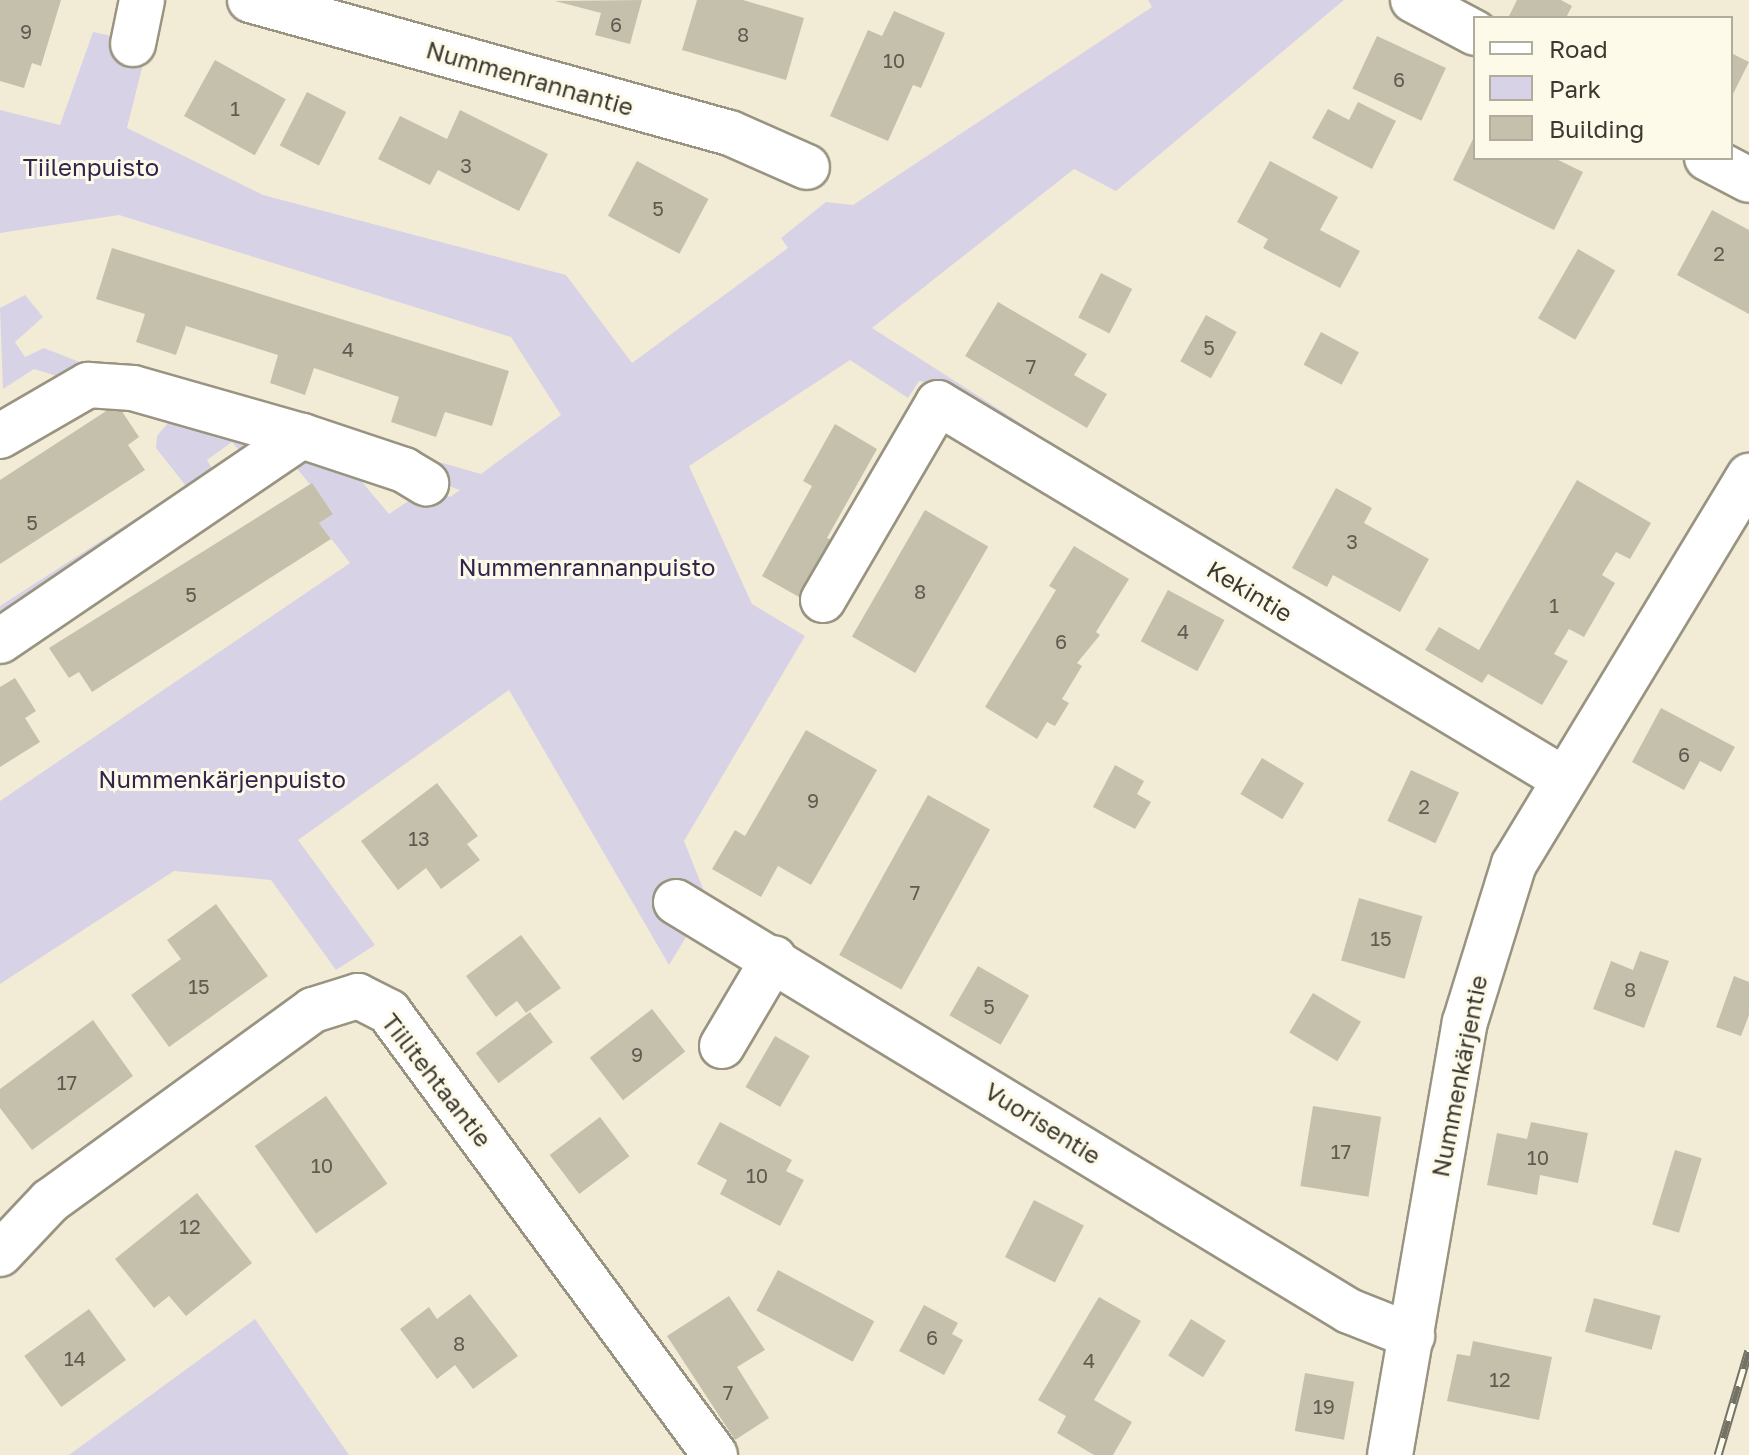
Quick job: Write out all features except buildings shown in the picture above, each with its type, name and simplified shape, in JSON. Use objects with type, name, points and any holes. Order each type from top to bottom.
[{"type":"street","points":[[133,44],[142,0]]},
{"type":"street","name":"Nummenrannantie","points":[[250,0],[730,133],[807,167]]},
{"type":"street","points":[[1413,0],[1473,32]]},
{"type":"street","points":[[1711,160],[1749,180]]},
{"type":"street","points":[[0,436],[88,385],[133,388],[302,436],[404,470],[426,483]]},
{"type":"street","name":"Kekintie","points":[[823,600],[938,403],[1562,778]]},
{"type":"street","points":[[0,641],[302,436]]},
{"type":"street","name":"Nummenkärjentie","points":[[1390,1455],[1475,984],[1514,864],[1562,778],[1749,476]]},
{"type":"street","name":"Vuorisentie","points":[[676,902],[774,958],[1349,1311],[1412,1336]]},
{"type":"street","points":[[722,1046],[774,958]]},
{"type":"street","name":"Tiilitehtaantie","points":[[0,1254],[50,1201],[313,1010],[358,996],[389,1012],[715,1455]]},
{"type":"green space","points":[[1148,0],[1344,0],[1116,191],[1074,169],[872,328],[1036,433],[1032,438],[1023,441],[928,383],[919,381],[908,398],[850,360],[689,466],[752,604],[805,636],[684,841],[708,901],[669,965],[509,690],[298,840],[375,945],[336,970],[271,880],[174,871],[0,984],[0,801],[350,563],[319,523],[333,513],[291,461],[307,452],[347,464],[389,514],[425,490],[450,497],[460,490],[434,481],[439,462],[481,474],[561,415],[511,337],[119,215],[0,233],[0,110],[60,125],[93,32],[112,36],[122,46],[146,52],[127,128],[263,195],[566,275],[632,363],[788,248],[781,238],[826,202],[853,205],[1152,7]]},
{"type":"green space","points":[[25,295],[43,317],[15,342],[25,357],[44,348],[82,363],[60,377],[34,369],[3,389],[0,308]]},
{"type":"green space","points":[[176,413],[251,438],[239,450],[232,442],[207,460],[213,470],[202,477],[209,488],[156,512],[0,614],[0,606],[186,486],[156,448],[157,436]]},
{"type":"green space","points":[[255,1319],[349,1455],[69,1455]]},
{"type":"railway","points":[[1718,1455],[1749,1350]]},
{"type":"park label","name":"Tiilenpuisto","points":[[91,167]]},
{"type":"park label","name":"Nummenrannanpuisto","points":[[587,567]]},
{"type":"park label","name":"Nummenkärjenpuisto","points":[[222,779]]}]
